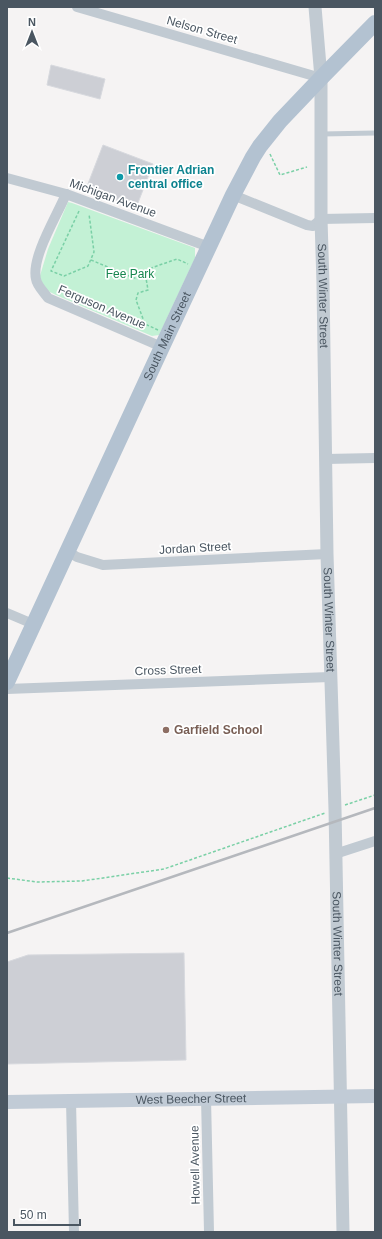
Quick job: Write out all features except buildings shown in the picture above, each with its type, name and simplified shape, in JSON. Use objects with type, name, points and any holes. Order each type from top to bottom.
[{"type":"main road","name":"South Main Street","points":[[7,682],[209,247],[260,146],[280,121],[375,23]]},
{"type":"main road","name":"West Beecher Street","points":[[7,1102],[375,1096]]},
{"type":"street","name":"Nelson Street","points":[[77,7],[321,78]]},
{"type":"street","name":"South Winter Street","points":[[315,7],[321,78],[321,219],[327,554],[335,809],[343,1232]]},
{"type":"street","name":"Michigan Avenue","points":[[7,178],[66,194],[209,247]]},
{"type":"street","name":"Ferguson Avenue","points":[[66,194],[39,252],[35,270],[36,281],[48,298],[162,347]]},
{"type":"street","points":[[234,195],[307,226],[313,226],[321,219],[375,218]]},
{"type":"street","points":[[326,459],[375,458]]},
{"type":"street","name":"Jordan Street","points":[[67,551],[77,557],[103,565],[327,554]]},
{"type":"street","points":[[7,613],[33,624]]},
{"type":"street","name":"Cross Street","points":[[7,689],[330,677]]},
{"type":"street","points":[[335,854],[375,841]]},
{"type":"street","name":"Howell Avenue","points":[[206,1098],[209,1232]]},
{"type":"street","points":[[71,1101],[74,1232]]},
{"type":"lane","points":[[321,134],[375,133]]},
{"type":"path","points":[[270,154],[280,175],[307,167]]},
{"type":"path","points":[[79,211],[52,271],[64,276],[88,266],[91,260],[94,252],[89,214]]},
{"type":"path","points":[[158,330],[145,324],[136,300],[138,293],[148,290],[146,278],[151,268],[177,258],[188,264]]},
{"type":"path","points":[[91,260],[134,278],[146,278]]},
{"type":"path","points":[[7,878],[37,882],[82,881],[164,869],[375,795]]},
{"type":"green space","name":"Fee Park","points":[[68,202],[195,248],[195,258],[159,335],[152,336],[46,290],[39,279],[48,249]]},
{"type":"railway","points":[[7,933],[375,808]]},
{"type":"place","name":"Frontier Adrian central office","points":[[120,177]]},
{"type":"place","name":"Garfield School","points":[[166,730]]}]
